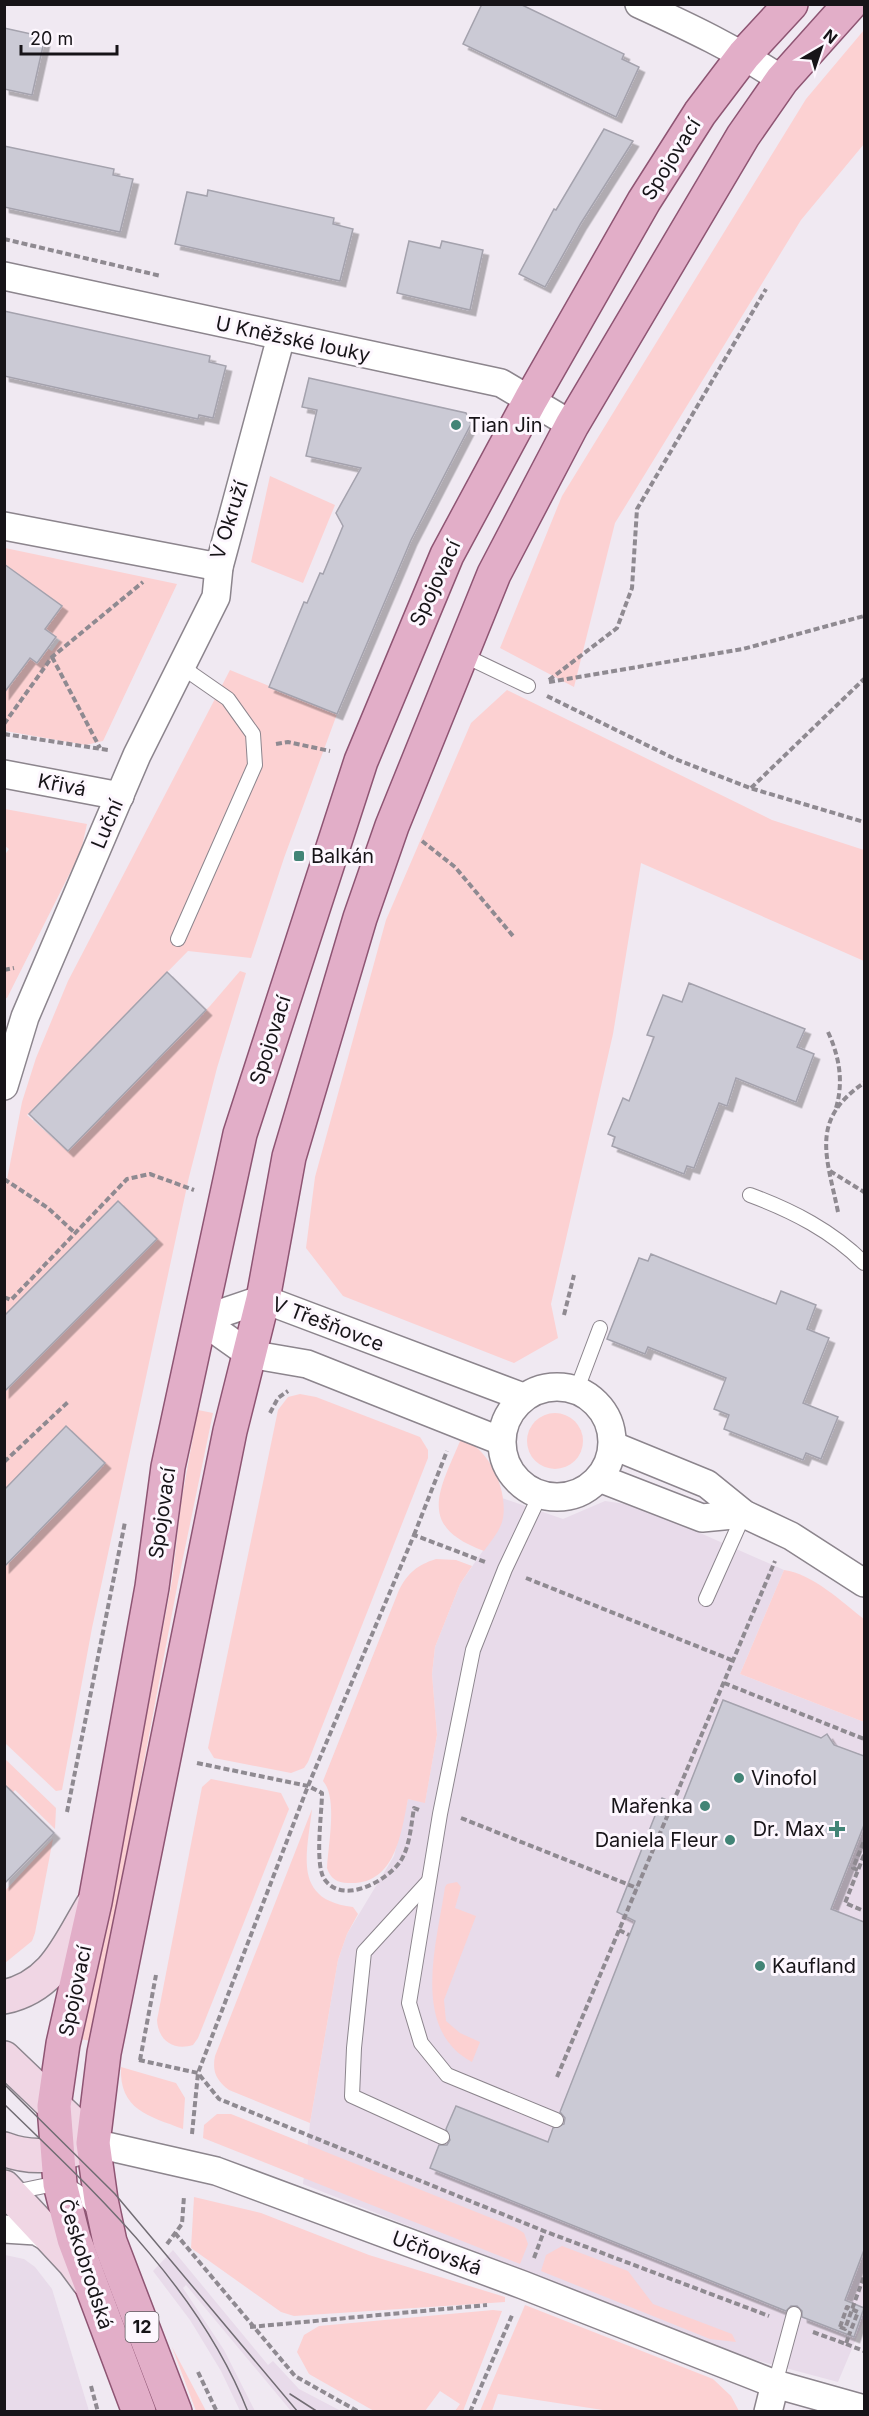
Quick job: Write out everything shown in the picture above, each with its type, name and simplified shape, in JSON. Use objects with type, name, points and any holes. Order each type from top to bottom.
[{"type":"main road","name":"Spojovací","points":[[58,2169],[54,2106],[63,2044],[94,1902],[152,1587],[168,1467],[240,1134],[361,761],[447,555],[531,399],[644,201],[700,113],[744,55],[790,4]]},
{"type":"main road","name":"Spojovací","points":[[93,2144],[104,2053],[193,1609],[262,1299],[289,1157],[360,918],[392,826],[494,574],[572,425],[742,136],[782,80],[850,4]]},
{"type":"main road","points":[[4,1997],[27,1991],[46,1978],[94,1902]]},
{"type":"main road","points":[[4,2058],[93,2144],[58,2169],[27,2155],[4,2149]]},
{"type":"main road","name":"Českobrodská","points":[[93,2144],[110,2242],[175,2412]]},
{"type":"main road","name":"Českobrodská","points":[[58,2169],[88,2281],[139,2412]]},
{"type":"main road","points":[[6,2191],[55,2242],[88,2281]]},
{"type":"street","points":[[639,4],[744,55],[782,80]]},
{"type":"street","name":"U Kněžské louky","points":[[4,276],[281,337],[501,382],[572,425]]},
{"type":"street","name":"V Okruží","points":[[4,526],[219,567],[281,337]]},
{"type":"street","name":"Luční","points":[[4,1086],[25,1017],[136,755],[216,597],[219,567]]},
{"type":"street","name":"Křivá","points":[[4,774],[120,796]]},
{"type":"street","name":"V Třešňovce","points":[[201,1320],[262,1299],[523,1397]]},
{"type":"street","points":[[201,1320],[249,1354],[307,1364],[501,1441]]},
{"type":"street","points":[[549,1386],[577,1389],[598,1404],[611,1426],[614,1446],[599,1478],[573,1497],[540,1495],[520,1483],[506,1464],[501,1441],[507,1416],[523,1397],[549,1386]]},
{"type":"street","points":[[614,1446],[707,1484],[744,1514],[791,1536],[863,1578]]},
{"type":"street","points":[[599,1478],[702,1518],[744,1514]]},
{"type":"street","name":"Učňovská","points":[[93,2144],[216,2171],[513,2281],[775,2384],[864,2409]]},
{"type":"street","points":[[4,2229],[36,2230],[55,2242]]},
{"type":"street","points":[[768,2412],[775,2384]]},
{"type":"lane","points":[[462,654],[528,686]]},
{"type":"lane","points":[[178,939],[255,765],[253,734],[228,699],[182,667]]},
{"type":"lane","points":[[750,1195],[776,1205],[840,1240],[864,1263]]},
{"type":"lane","points":[[577,1389],[600,1328]]},
{"type":"lane","points":[[540,1495],[504,1569],[473,1650],[440,1814],[409,2003],[420,2043],[447,2075],[556,2120]]},
{"type":"lane","points":[[706,1599],[744,1514]]},
{"type":"lane","points":[[428,1882],[364,1952],[354,2048],[352,2096],[442,2137]]},
{"type":"lane","points":[[6,2191],[58,2169],[87,2199],[110,2242]]},
{"type":"lane","points":[[775,2384],[792,2319]]},
{"type":"path","points":[[766,290],[637,509],[632,588],[617,628],[546,683],[743,649],[864,616]]},
{"type":"path","points":[[4,724],[52,657],[171,558]]},
{"type":"path","points":[[52,657],[100,748]]},
{"type":"path","points":[[750,788],[864,679]]},
{"type":"path","points":[[528,686],[675,759],[750,788],[864,822]]},
{"type":"path","points":[[4,734],[136,755]]},
{"type":"path","points":[[254,747],[288,742],[338,752]]},
{"type":"path","points":[[392,826],[415,836],[455,867],[513,936]]},
{"type":"path","points":[[828,1032],[840,1066],[839,1097],[835,1111]]},
{"type":"path","points":[[840,1240],[839,1217],[824,1140],[826,1128],[844,1098],[864,1083]]},
{"type":"path","points":[[830,1171],[864,1192]]},
{"type":"path","points":[[4,1297],[11,1300],[127,1179],[150,1174],[194,1190]]},
{"type":"path","points":[[4,1179],[48,1208],[75,1233]]},
{"type":"path","points":[[564,1315],[574,1275]]},
{"type":"path","points":[[269,1416],[278,1398],[296,1389]]},
{"type":"path","points":[[5,1460],[68,1402]]},
{"type":"path","points":[[192,2134],[198,2073],[308,1786],[414,1535],[451,1441]]},
{"type":"path","points":[[414,1535],[734,1661]]},
{"type":"path","points":[[557,2078],[776,1558],[781,1559],[791,1536]]},
{"type":"path","points":[[724,1683],[864,1738]]},
{"type":"path","points":[[194,1775],[199,1752]]},
{"type":"path","points":[[196,1763],[308,1786],[322,1794],[319,1864],[324,1880],[336,1889],[352,1890],[370,1887],[400,1861],[408,1842],[414,1808],[459,1817],[637,1888]]},
{"type":"path","points":[[858,1870],[853,1868],[864,1841]]},
{"type":"path","points":[[864,1855],[845,1903],[864,1911]]},
{"type":"path","points":[[619,1930],[629,1935]]},
{"type":"path","points":[[158,1969],[140,2060],[198,2073],[219,2099],[544,2231],[792,2319],[864,2351]]},
{"type":"path","points":[[167,2244],[182,2224],[184,2196]]},
{"type":"path","points":[[176,2233],[251,2326],[295,2376],[359,2412]]},
{"type":"path","points":[[846,2344],[858,2312],[847,2307],[840,2327],[845,2329],[864,2276]]},
{"type":"path","points":[[251,2326],[499,2304]]},
{"type":"path","points":[[470,2412],[514,2308],[507,2306]]},
{"type":"shaded area","points":[[864,30],[864,144],[801,220],[615,523],[574,687],[500,648],[562,496],[806,99]]},
{"type":"shaded area","points":[[270,476],[335,505],[303,583],[251,562]]},
{"type":"shaded area","points":[[5,548],[177,584],[103,741],[86,745],[5,731],[5,683],[14,680],[30,658],[37,663],[48,649],[52,651],[60,640],[44,630],[61,606],[5,564]]},
{"type":"shaded area","points":[[230,670],[337,714],[284,858],[251,958],[188,951],[27,1115],[65,1149],[210,1006],[240,971],[246,973],[217,1068],[189,1177],[92,1628],[62,1790],[56,1791],[5,1743],[5,1567],[105,1463],[66,1426],[5,1490],[5,1392],[157,1239],[118,1201],[5,1316],[5,1190],[22,1102],[36,1058],[68,981]]},
{"type":"shaded area","points":[[507,690],[772,820],[864,850],[864,961],[641,863],[613,1034],[551,1304],[558,1338],[514,1363],[343,1296],[306,1248],[315,1177],[386,920],[471,723]]},
{"type":"shaded area","points":[[5,809],[87,824],[81,851],[7,998],[5,998],[4,856],[9,849],[5,846]]},
{"type":"shaded area","points":[[300,1394],[316,1397],[420,1437],[428,1450],[428,1458],[308,1762],[304,1768],[291,1773],[214,1758],[208,1748],[278,1410],[288,1397]]},
{"type":"shaded area","points":[[198,1410],[213,1413],[178,1582],[91,2041],[80,2039],[104,1938],[172,1581],[181,1503]]},
{"type":"shaded area","points":[[549,1413],[561,1413],[571,1417],[579,1425],[583,1441],[579,1457],[571,1465],[561,1469],[549,1469],[539,1465],[531,1457],[527,1447],[527,1435],[531,1425],[539,1417]]},
{"type":"shaded area","points":[[461,1439],[480,1451],[488,1460],[502,1495],[504,1507],[502,1522],[484,1551],[463,1541],[449,1530],[441,1518],[439,1505],[441,1491]]},
{"type":"shaded area","points":[[502,1498],[563,1519],[605,1501],[639,1506],[784,1570],[740,1674],[864,1722],[864,2320],[838,2382],[729,2353],[303,2184],[310,2123],[338,1960],[347,1934],[394,1856],[408,1799],[425,1802],[437,1735],[432,1674],[435,1647],[460,1584],[500,1526],[503,1513]]},
{"type":"shaded area","points":[[436,1559],[456,1560],[472,1566],[460,1584],[435,1647],[432,1674],[437,1735],[425,1803],[408,1799],[398,1842],[386,1867],[376,1876],[364,1882],[340,1882],[330,1875],[327,1868],[331,1810],[328,1789],[323,1781],[399,1590],[414,1570]]},
{"type":"shaded area","points":[[784,1570],[816,1583],[864,1619],[864,1722],[740,1674]]},
{"type":"shaded area","points":[[4,1758],[56,1808],[55,1829],[15,1790],[5,1801]]},
{"type":"shaded area","points":[[211,1779],[281,1793],[289,1809],[198,2038],[193,2045],[179,2046],[173,2045],[164,2038],[160,2033],[157,2020],[202,1787]]},
{"type":"shaded area","points":[[312,1809],[307,1858],[312,1885],[320,1895],[334,1903],[353,1907],[358,1914],[347,1934],[338,1960],[310,2123],[229,2090],[218,2079],[214,2066],[215,2056]]},
{"type":"shaded area","points":[[53,1839],[32,1941],[5,1963],[5,1891]]},
{"type":"shaded area","points":[[457,1882],[461,1887],[455,1908],[476,1916],[444,2000],[446,2021],[460,2033],[480,2042],[472,2062],[453,2047],[440,2029],[434,2007],[432,1983],[445,1887],[447,1884]]},
{"type":"shaded area","points":[[121,2067],[176,2083],[185,2098],[183,2129],[148,2115],[131,2102],[125,2093]]},
{"type":"shaded area","points":[[217,2114],[231,2114],[516,2228],[524,2233],[528,2244],[520,2264],[203,2138],[204,2125]]},
{"type":"shaded area","points":[[194,2197],[261,2213],[369,2255],[505,2297],[505,2302],[294,2316],[281,2312],[191,2248]]},
{"type":"shaded area","points":[[562,2246],[628,2271],[653,2304],[732,2334],[736,2342],[710,2339],[541,2271],[546,2255]]},
{"type":"shaded area","points":[[173,2250],[268,2365],[273,2361],[299,2389],[341,2411],[291,2411],[186,2285],[183,2288],[224,2350],[255,2411],[240,2411],[221,2371],[190,2320],[153,2271]]},
{"type":"shaded area","points":[[5,2255],[24,2259],[35,2267],[52,2289],[89,2411],[5,2411]]},
{"type":"shaded area","points":[[525,2305],[713,2379],[731,2396],[739,2411],[616,2412],[498,2394],[492,2411],[480,2411]]},
{"type":"shaded area","points":[[502,2311],[463,2411],[455,2411],[460,2404],[440,2391],[425,2411],[374,2411],[309,2374],[297,2352],[304,2335],[319,2326]]},
{"type":"shaded area","points":[[172,2347],[206,2411],[196,2411]]},
{"type":"building","points":[[482,4],[520,4],[624,54],[622,59],[639,67],[616,117],[463,44]]},
{"type":"building","points":[[4,28],[45,37],[32,95],[4,89]]},
{"type":"building","points":[[604,129],[633,141],[581,223],[545,287],[519,274],[554,209],[556,210]]},
{"type":"building","points":[[4,146],[114,169],[113,175],[133,179],[120,232],[4,207]]},
{"type":"building","points":[[208,190],[334,218],[333,224],[353,229],[340,281],[175,244],[187,192],[207,196]]},
{"type":"building","points":[[409,241],[440,248],[442,241],[483,250],[470,310],[397,293]]},
{"type":"building","points":[[4,311],[210,356],[209,362],[226,366],[213,418],[199,415],[198,419],[4,376]]},
{"type":"building","points":[[309,378],[466,413],[471,424],[411,540],[337,714],[269,687],[304,602],[307,603],[320,573],[323,574],[343,526],[336,513],[361,468],[306,456],[317,410],[302,407]]},
{"type":"building","points":[[4,564],[62,606],[45,629],[56,637],[37,663],[30,658],[4,693]]},
{"type":"building","points":[[167,972],[206,1010],[68,1151],[29,1114]]},
{"type":"building","points":[[689,983],[805,1029],[797,1047],[814,1054],[796,1102],[736,1078],[727,1106],[719,1103],[694,1168],[687,1166],[684,1174],[612,1146],[615,1137],[608,1134],[623,1098],[629,1101],[654,1037],[647,1035],[663,995],[682,1002]]},
{"type":"building","points":[[118,1201],[157,1239],[4,1392],[4,1316]]},
{"type":"building","points":[[651,1254],[776,1304],[781,1291],[816,1305],[807,1329],[829,1338],[803,1403],[838,1417],[821,1459],[806,1453],[803,1460],[724,1429],[729,1415],[714,1409],[726,1378],[648,1347],[645,1354],[607,1339],[639,1258],[648,1261]]},
{"type":"building","points":[[66,1426],[105,1463],[4,1567],[4,1490]]},
{"type":"building","points":[[723,1700],[821,1738],[827,1734],[834,1745],[864,1756],[864,1825],[831,1909],[864,1922],[864,2250],[845,2300],[864,2308],[854,2337],[802,2317],[802,2311],[797,2306],[791,2306],[786,2311],[430,2168],[439,2145],[447,2145],[450,2140],[446,2129],[456,2106],[548,2142],[553,2128],[564,2124],[565,2118],[560,2112],[635,1921],[617,1912],[662,1798],[681,1806]]},
{"type":"building","points":[[4,1784],[54,1833],[4,1884]]},
{"type":"tram line","points":[[4,2084],[115,2194],[298,2412]]},
{"type":"tram line","points":[[4,2104],[75,2173],[143,2246],[174,2284],[203,2325],[228,2367],[248,2412]]},
{"type":"tram line","points":[[290,2394],[318,2412]]},
{"type":"place","name":"Tian Jin","points":[[456,425]]},
{"type":"place","name":"Balkán","points":[[299,856]]},
{"type":"place","name":"Vinofol","points":[[739,1778]]},
{"type":"place","name":"Mařenka","points":[[705,1806]]},
{"type":"place","name":"Dr. Max","points":[[837,1829]]},
{"type":"place","name":"Daniela Fleur","points":[[730,1840]]},
{"type":"place","name":"Kaufland","points":[[760,1966]]}]
